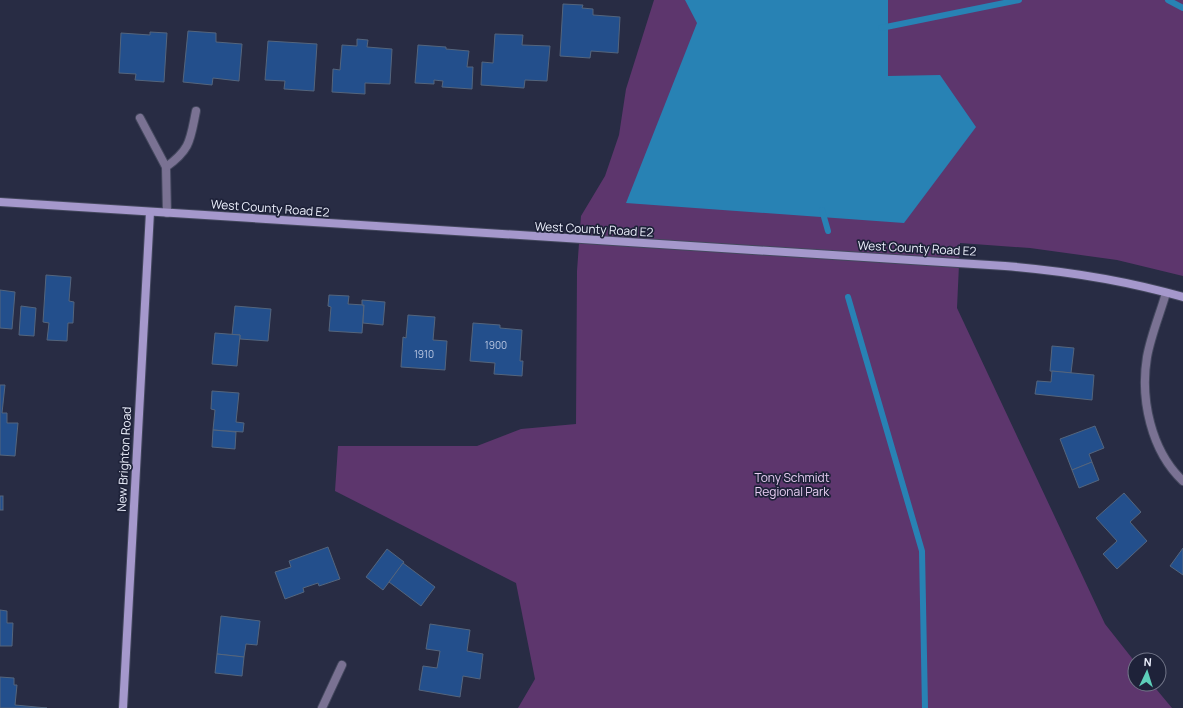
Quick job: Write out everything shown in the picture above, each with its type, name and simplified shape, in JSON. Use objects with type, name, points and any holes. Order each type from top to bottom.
[{"type":"street","points":[[166,168],[179,158],[190,144],[196,111]]},
{"type":"street","points":[[140,118],[166,168],[167,213]]},
{"type":"street","name":"West County Road E2","points":[[0,202],[1060,270],[1124,282],[1183,297]]},
{"type":"street","name":"New Brighton Road","points":[[123,708],[150,212]]},
{"type":"street","points":[[1166,293],[1147,356],[1145,381],[1147,410],[1160,448],[1166,459],[1183,481]]},
{"type":"street","points":[[322,708],[342,665]]},
{"type":"green space","name":"Tony Schmidt Regional Park","points":[[654,0],[1183,0],[1183,276],[1117,260],[1030,248],[960,243],[957,308],[1105,624],[1127,652],[1127,692],[1159,692],[1172,708],[518,708],[535,679],[516,583],[335,491],[338,446],[477,446],[521,429],[576,424],[577,271],[581,216],[605,176],[619,135],[626,89]]},
{"type":"water","points":[[685,0],[888,0],[888,76],[940,75],[976,127],[904,223],[626,203],[697,23]]},
{"type":"building","points":[[563,4],[583,5],[582,8],[593,9],[593,15],[620,17],[618,53],[591,51],[590,58],[560,56]]},
{"type":"building","points":[[188,31],[216,33],[216,42],[242,44],[239,81],[213,78],[212,85],[183,82]]},
{"type":"building","points":[[150,32],[167,33],[164,82],[135,80],[136,74],[119,73],[121,33],[150,35]]},
{"type":"building","points":[[495,34],[523,35],[522,45],[550,46],[547,81],[525,80],[524,88],[481,85],[482,62],[493,63]]},
{"type":"building","points":[[357,39],[368,40],[367,47],[392,49],[390,84],[365,83],[365,94],[332,92],[333,69],[340,70],[342,45],[357,46]]},
{"type":"building","points":[[268,41],[317,44],[314,91],[284,89],[285,81],[265,80]]},
{"type":"building","points":[[418,45],[446,47],[446,49],[469,51],[467,67],[473,67],[472,89],[442,87],[443,81],[434,80],[434,84],[415,83]]},
{"type":"building","points":[[46,275],[71,277],[69,301],[74,302],[73,323],[68,323],[67,341],[47,340],[49,323],[43,322]]},
{"type":"building","points":[[0,290],[15,292],[12,329],[0,328]]},
{"type":"building","points":[[329,295],[349,296],[348,304],[364,305],[362,333],[329,331],[331,307],[328,306]]},
{"type":"building","points":[[362,300],[385,302],[383,325],[363,323],[364,305],[362,305]]},
{"type":"building","points":[[21,306],[36,308],[34,336],[19,335]]},
{"type":"building","points":[[235,306],[271,309],[268,341],[240,339],[240,335],[232,335]]},
{"type":"building","points":[[408,315],[435,317],[433,340],[447,341],[445,370],[401,367],[403,337],[406,338]]},
{"type":"building","points":[[473,323],[500,325],[500,328],[522,330],[520,361],[523,361],[522,376],[494,374],[495,363],[470,361]]},
{"type":"building","points":[[215,333],[240,335],[237,366],[212,364]]},
{"type":"building","points":[[1052,346],[1074,348],[1071,373],[1050,371]]},
{"type":"building","points":[[1052,371],[1094,375],[1092,400],[1035,394],[1037,381],[1051,382]]},
{"type":"building","points":[[0,385],[5,385],[2,413],[7,413],[7,423],[18,423],[15,456],[0,455]]},
{"type":"building","points":[[212,391],[239,393],[236,422],[244,423],[243,432],[213,430],[215,410],[211,409]]},
{"type":"building","points":[[1095,426],[1104,448],[1089,454],[1092,462],[1072,470],[1060,439]]},
{"type":"building","points":[[213,430],[236,432],[235,449],[212,447]]},
{"type":"building","points":[[1092,462],[1099,480],[1079,488],[1072,470]]},
{"type":"building","points":[[1124,493],[1141,512],[1130,522],[1147,541],[1117,569],[1103,554],[1117,541],[1096,518]]},
{"type":"building","points":[[0,496],[3,496],[3,510],[0,510]]},
{"type":"building","points":[[328,547],[340,579],[319,586],[318,583],[303,588],[304,592],[285,599],[275,572],[291,567],[289,561]]},
{"type":"building","points":[[1183,548],[1183,575],[1170,566]]},
{"type":"building","points":[[387,549],[404,562],[383,590],[366,577]]},
{"type":"building","points":[[403,563],[435,587],[421,606],[389,582]]},
{"type":"building","points":[[0,610],[7,611],[7,623],[13,623],[12,646],[0,646]]},
{"type":"building","points":[[221,616],[260,621],[257,645],[246,644],[244,657],[217,654]]},
{"type":"building","points":[[430,624],[470,630],[467,651],[483,654],[480,679],[463,676],[460,697],[419,690],[423,666],[437,668],[440,651],[426,649]]},
{"type":"building","points":[[217,654],[244,657],[242,676],[215,673]]},
{"type":"building","points":[[0,677],[14,678],[14,685],[17,685],[15,705],[47,708],[0,708]]},
{"type":"waterway","points":[[881,28],[1019,0]]},
{"type":"waterway","points":[[1168,0],[1183,8]]},
{"type":"waterway","points":[[822,210],[828,231]]},
{"type":"waterway","points":[[848,297],[922,551],[925,708]]}]
